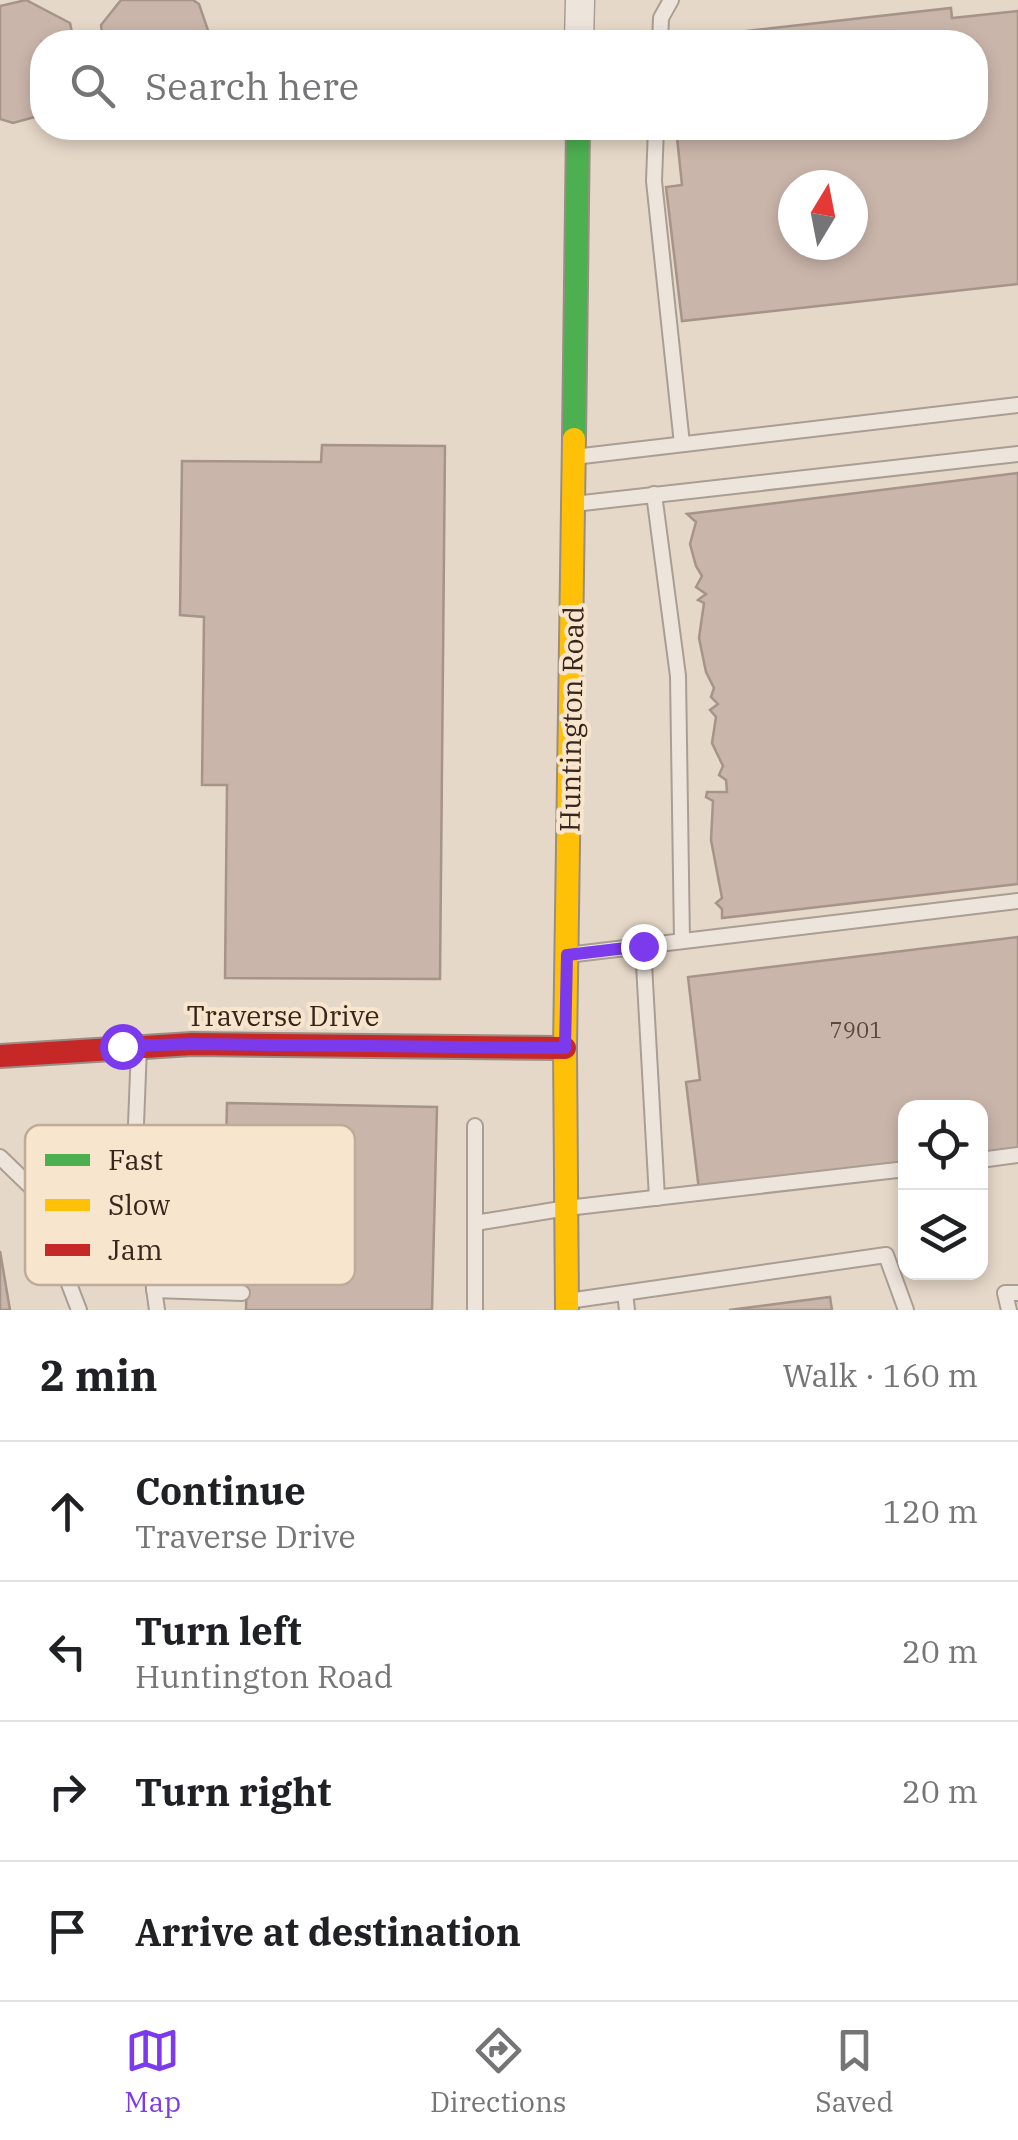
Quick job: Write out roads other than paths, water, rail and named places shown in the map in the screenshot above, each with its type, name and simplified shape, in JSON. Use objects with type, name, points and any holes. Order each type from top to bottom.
[{"type":"street","points":[[579,30],[580,0]]},
{"type":"street","name":"Huntington Road","points":[[567,1306],[565,1048],[578,140]]},
{"type":"street","name":"Traverse Drive","points":[[0,1056],[139,1046],[565,1048]]},
{"type":"lane","points":[[660,30],[661,18],[671,0]]},
{"type":"lane","points":[[656,140],[654,181],[682,444]]},
{"type":"lane","points":[[573,456],[1018,406]]},
{"type":"lane","points":[[574,504],[1018,454]]},
{"type":"lane","points":[[654,494],[678,676],[682,941]]},
{"type":"lane","points":[[567,955],[1018,901]]},
{"type":"lane","points":[[643,946],[657,1198]]},
{"type":"lane","points":[[137,1125],[139,1046]]},
{"type":"lane","points":[[475,1126],[475,1310]]},
{"type":"lane","points":[[988,1159],[1018,1155]]},
{"type":"lane","points":[[0,1157],[25,1181]]},
{"type":"lane","points":[[475,1222],[898,1169]]},
{"type":"lane","points":[[567,1306],[625,1293],[886,1255],[906,1310]]},
{"type":"lane","points":[[69,1285],[79,1310]]},
{"type":"lane","points":[[153,1285],[156,1310]]},
{"type":"lane","points":[[154,1290],[242,1293]]},
{"type":"lane","points":[[625,1293],[627,1310]]},
{"type":"lane","points":[[1009,1310],[1005,1293],[1018,1293]]}]
